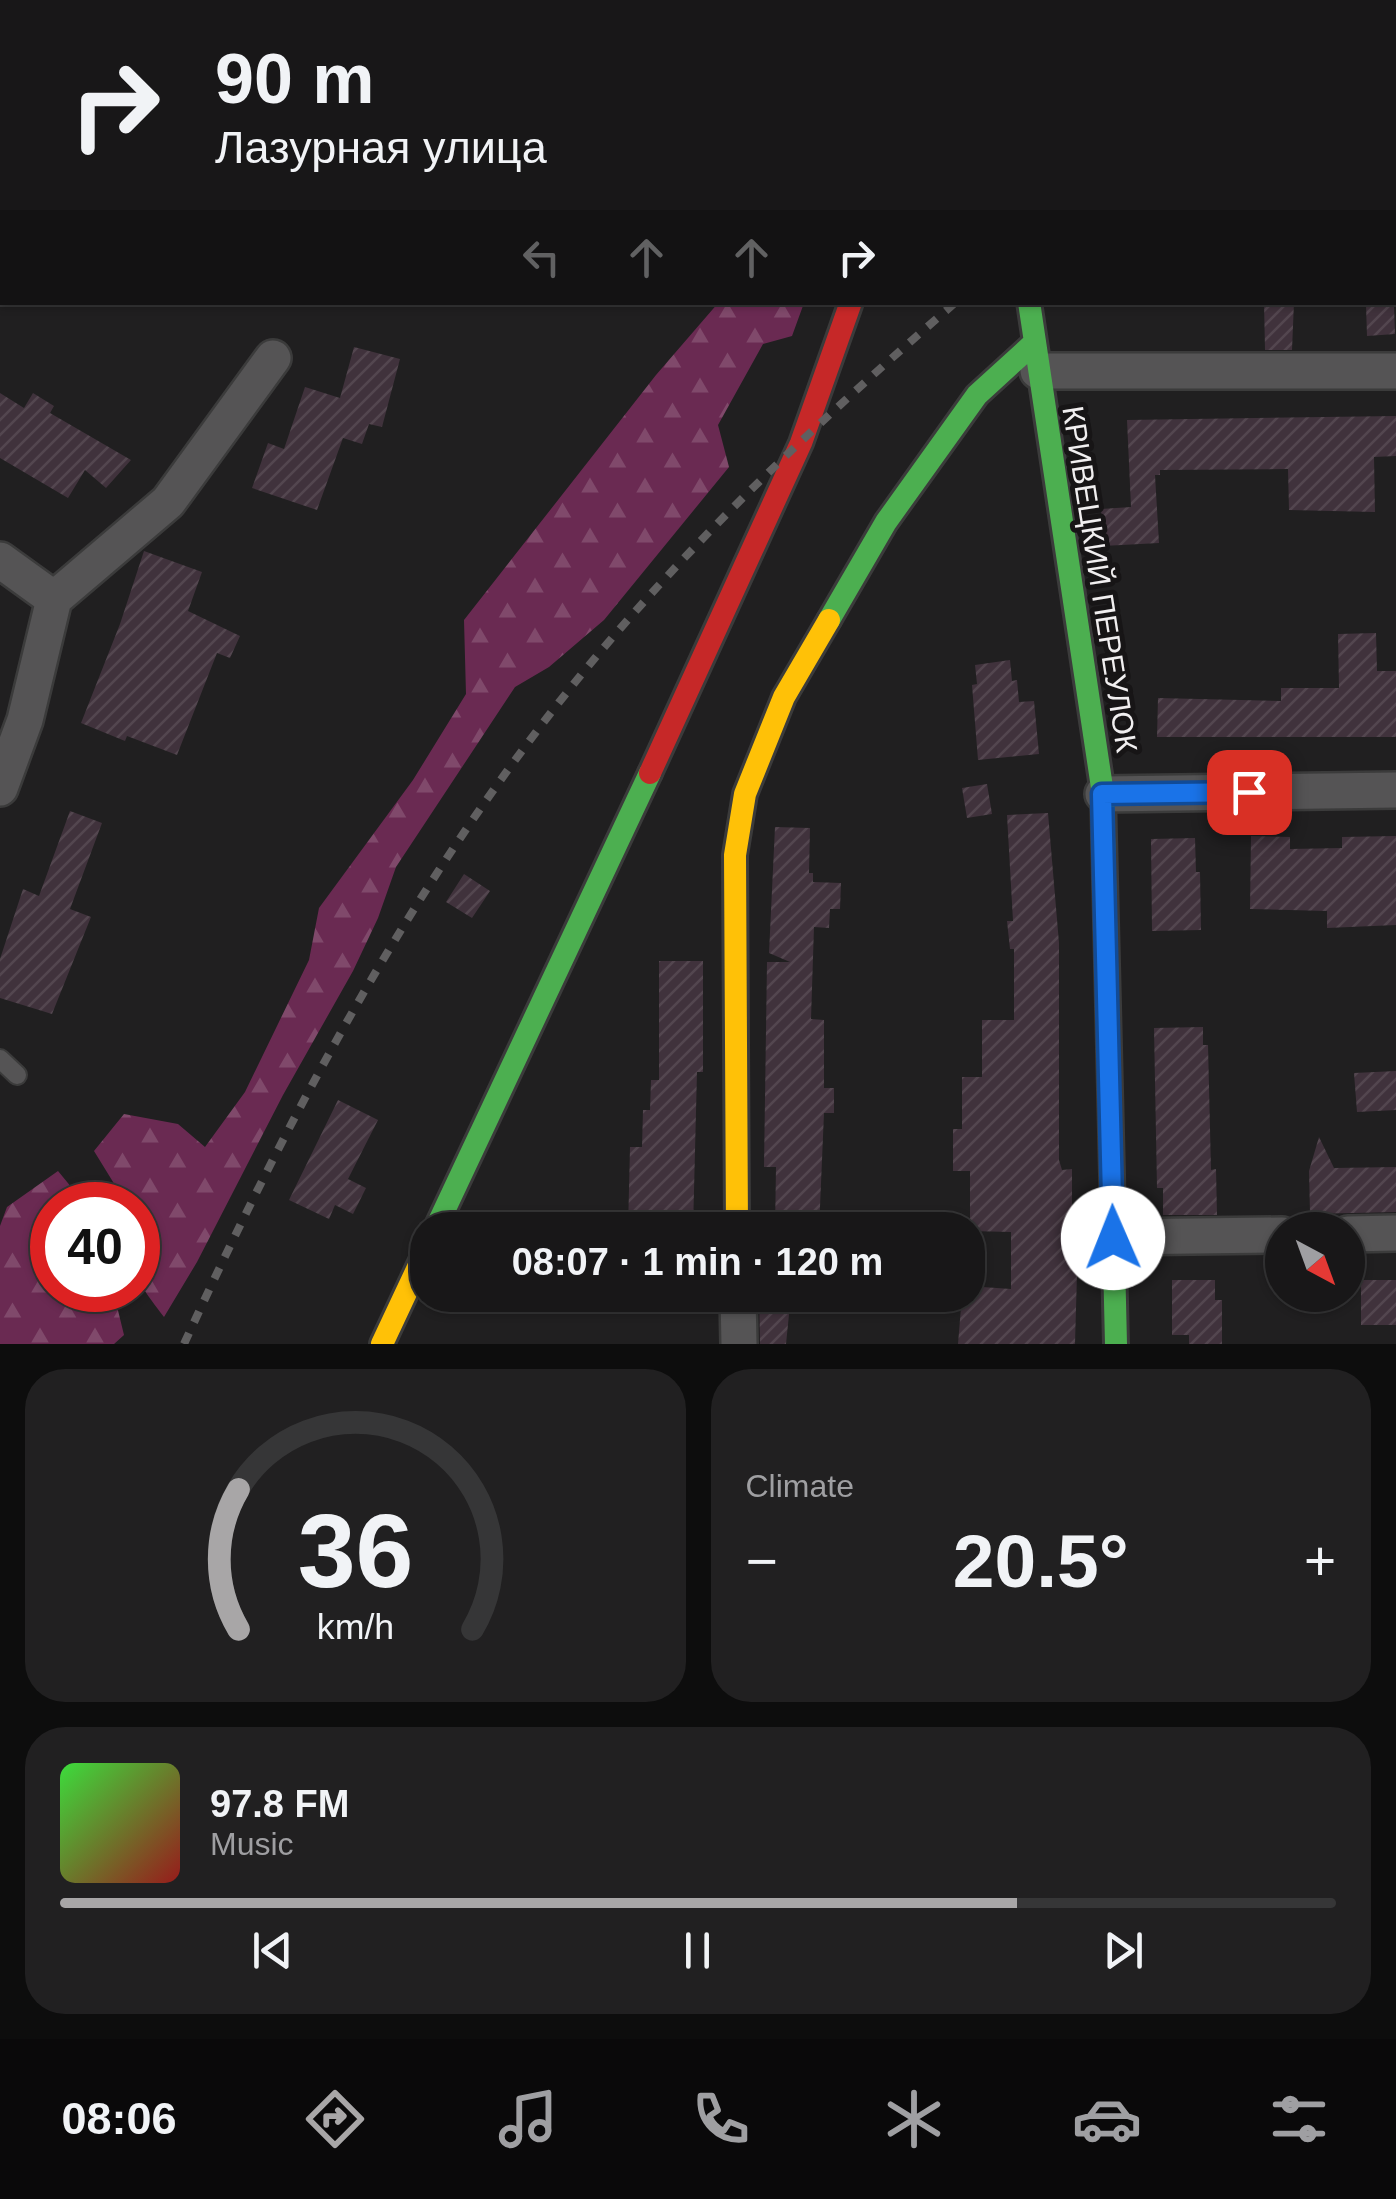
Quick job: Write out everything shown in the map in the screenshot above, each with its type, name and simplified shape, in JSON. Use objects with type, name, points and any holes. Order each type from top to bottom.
[{"type":"street","points":[[443,1212],[716,634],[801,443],[850,305]]},
{"type":"street","name":"КРИВЕЦКИЙ ПЕРЕУЛОК","points":[[1029,305],[1102,794],[1116,1344]]},
{"type":"street","points":[[736,1212],[735,855],[745,794],[784,697],[886,522],[977,395],[1036,357],[1396,372]]},
{"type":"street","points":[[0,788],[26,720],[54,599],[168,502],[273,358]]},
{"type":"street","points":[[0,560],[54,599]]},
{"type":"street","points":[[1102,794],[1396,790]]},
{"type":"street","points":[[1365,1234],[1396,1233]]},
{"type":"street","points":[[1113,1238],[1265,1235]]},
{"type":"street","points":[[382,1344],[410,1284]]},
{"type":"street","points":[[738,1312],[739,1344]]},
{"type":"lane","points":[[0,1059],[18,1075]]},
{"type":"green space","points":[[716,305],[803,305],[792,336],[763,344],[718,425],[729,467],[604,620],[549,667],[515,687],[396,867],[353,971],[164,1317],[160,1312],[160,1182],[113,1182],[94,1151],[124,1114],[178,1124],[205,1147],[245,1092],[309,960],[319,908],[413,780],[466,694],[464,620],[656,375]]},
{"type":"green space","points":[[58,1171],[67,1182],[42,1182]]},
{"type":"green space","points":[[30,1191],[30,1312],[118,1312],[124,1335],[114,1344],[0,1344],[0,1226],[7,1207]]},
{"type":"building","points":[[1264,305],[1294,305],[1292,350],[1265,350]]},
{"type":"building","points":[[1366,305],[1394,305],[1395,334],[1367,336]]},
{"type":"building","points":[[354,347],[400,359],[382,427],[369,424],[362,444],[343,438],[317,510],[252,488],[268,443],[284,449],[305,387],[340,398]]},
{"type":"building","points":[[0,393],[24,408],[33,393],[54,406],[50,413],[131,460],[106,488],[85,470],[68,498],[0,458]]},
{"type":"building","points":[[1396,416],[1396,456],[1374,457],[1375,512],[1289,510],[1288,469],[1160,470],[1160,475],[1155,475],[1159,543],[1103,546],[1101,509],[1131,507],[1127,420]]},
{"type":"building","points":[[144,551],[202,572],[188,611],[240,636],[230,658],[217,653],[177,755],[127,736],[125,741],[81,723]]},
{"type":"building","points":[[1376,633],[1377,671],[1396,671],[1396,737],[1157,737],[1158,698],[1281,701],[1281,688],[1339,688],[1338,634]]},
{"type":"building","points":[[1010,660],[1019,702],[1034,701],[1039,754],[978,760],[972,685],[977,684],[975,665]]},
{"type":"building","points":[[987,784],[992,814],[967,818],[962,788]]},
{"type":"building","points":[[70,811],[102,823],[70,909],[91,917],[52,1014],[0,998],[0,959],[23,889],[39,896]]},
{"type":"building","points":[[1048,813],[1059,943],[1059,1160],[1062,1170],[1072,1169],[1072,1239],[1078,1239],[1075,1344],[958,1344],[961,1312],[985,1312],[985,1287],[1011,1289],[1011,1232],[985,1231],[985,1212],[970,1212],[970,1171],[953,1171],[953,1129],[962,1129],[962,1077],[982,1077],[982,1020],[1014,1020],[1014,949],[1010,949],[1007,921],[1013,921],[1007,815]]},
{"type":"building","points":[[775,827],[810,828],[809,873],[813,873],[813,882],[841,883],[840,909],[830,909],[829,928],[814,927],[811,1019],[824,1020],[824,1088],[834,1088],[834,1113],[824,1113],[820,1212],[775,1212],[776,1167],[764,1167],[767,962],[790,962],[769,953]]},
{"type":"building","points":[[1251,836],[1290,837],[1290,849],[1342,848],[1342,837],[1396,836],[1396,925],[1327,928],[1327,911],[1250,909]]},
{"type":"building","points":[[1195,838],[1201,930],[1152,931],[1151,839]]},
{"type":"building","points":[[464,874],[490,891],[472,918],[446,902]]},
{"type":"building","points":[[659,961],[703,961],[703,1072],[697,1072],[693,1212],[628,1212],[630,1147],[642,1147],[643,1110],[650,1110],[651,1080],[659,1080]]},
{"type":"building","points":[[1203,1027],[1203,1045],[1208,1045],[1211,1170],[1216,1169],[1217,1215],[1163,1215],[1163,1188],[1157,1188],[1154,1028]]},
{"type":"building","points":[[1396,1071],[1396,1110],[1357,1112],[1354,1073]]},
{"type":"building","points":[[338,1100],[378,1120],[348,1179],[366,1188],[353,1214],[335,1205],[329,1219],[289,1200]]},
{"type":"building","points":[[1319,1137],[1334,1168],[1396,1167],[1396,1212],[1310,1212],[1309,1171]]},
{"type":"building","points":[[1172,1280],[1215,1280],[1215,1300],[1222,1300],[1222,1344],[1189,1344],[1189,1335],[1172,1335]]},
{"type":"building","points":[[1365,1280],[1396,1280],[1396,1325],[1361,1325]]},
{"type":"building","points":[[759,1312],[789,1312],[786,1344],[760,1344]]},
{"type":"railway","points":[[184,1344],[270,1165],[365,990],[416,906],[529,742],[632,615],[720,521],[859,387],[953,305]]},
{"type":"traffic: fast","points":[[1029,305],[1103,794],[1116,1344]]},
{"type":"traffic: fast","points":[[829,620],[886,522],[977,395],[1034,343]]},
{"type":"traffic: fast","points":[[443,1212],[650,773]]},
{"type":"traffic: slow","points":[[737,1212],[735,855],[745,794],[784,697],[829,620]]},
{"type":"traffic: slow","points":[[382,1344],[410,1284]]},
{"type":"traffic: jam","points":[[650,773],[801,443],[850,305]]},
{"type":"route","points":[[1113,1238],[1102,794],[1249,792]]}]
